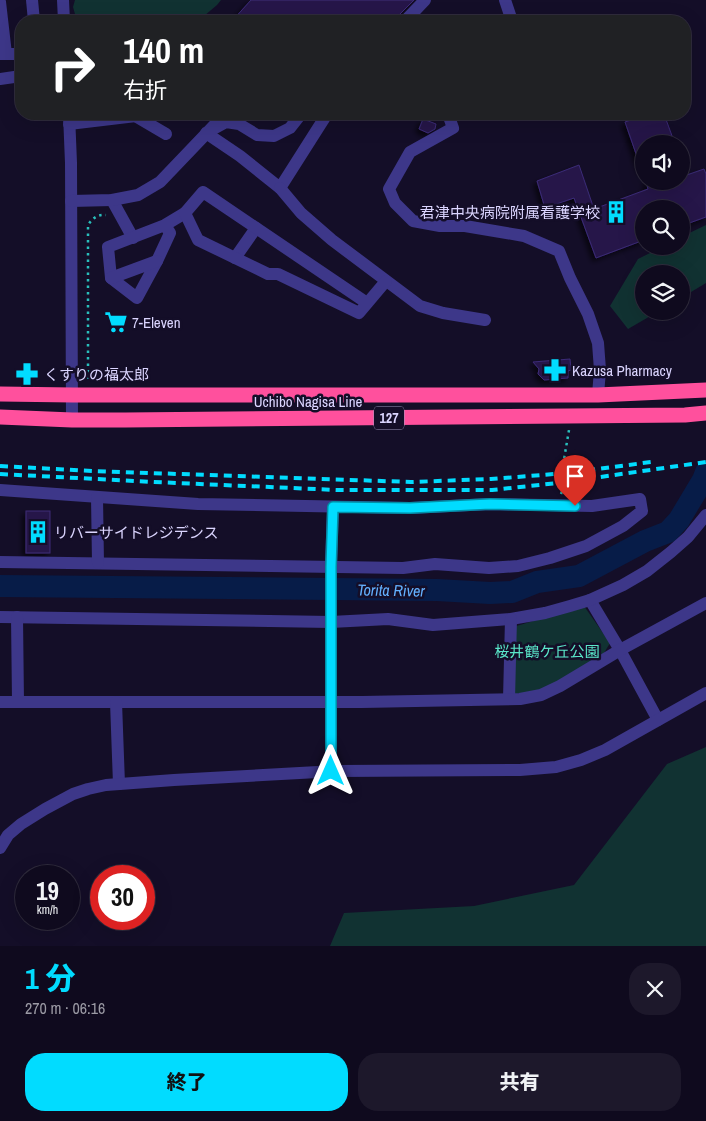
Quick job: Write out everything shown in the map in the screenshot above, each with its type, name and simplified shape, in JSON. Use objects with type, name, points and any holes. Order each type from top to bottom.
[{"type":"highway","name":"Uchibo Nagisa Line","points":[[0,394],[598,394],[706,390]]},
{"type":"highway","name":"Uchibo Nagisa Line","points":[[0,417],[72,420],[675,415],[706,413]]},
{"type":"street","points":[[32,0],[33,15]]},
{"type":"street","points":[[63,0],[64,15]]},
{"type":"street","points":[[411,15],[426,0]]},
{"type":"street","points":[[505,0],[510,15]]},
{"type":"street","points":[[0,2],[3,54]]},
{"type":"street","points":[[0,79],[15,77]]},
{"type":"street","points":[[69,120],[72,420]]},
{"type":"street","points":[[142,120],[166,134]]},
{"type":"street","points":[[71,200],[112,200],[138,195],[160,182],[219,120]]},
{"type":"street","points":[[206,133],[226,122],[239,124],[257,135],[274,136],[290,128],[296,120]]},
{"type":"street","points":[[280,188],[323,120]]},
{"type":"street","points":[[450,120],[453,128],[410,152],[389,189],[395,203],[413,221],[440,226],[465,226],[524,236],[559,251],[588,314],[598,343],[600,370],[598,394]]},
{"type":"street","points":[[206,133],[240,156],[280,188],[302,213],[332,240],[420,306],[443,313],[485,320]]},
{"type":"street","points":[[165,225],[170,233],[158,261],[137,298],[111,278],[108,247],[165,225],[186,213],[203,192],[367,303]]},
{"type":"street","points":[[112,200],[133,238]]},
{"type":"street","points":[[186,213],[198,240],[268,274],[278,274],[359,313],[386,280]]},
{"type":"street","points":[[235,258],[256,228]]},
{"type":"street","points":[[111,278],[158,261]]},
{"type":"street","points":[[0,490],[198,504],[333,507],[410,508],[490,504],[592,506],[640,499],[642,511],[623,526],[586,546],[518,566],[489,568],[435,564],[403,568],[331,570],[0,562]]},
{"type":"street","points":[[97,497],[98,563]]},
{"type":"street","points":[[331,771],[331,570],[333,507]]},
{"type":"street","points":[[0,617],[388,619],[433,625],[511,619],[545,613],[590,600],[623,585],[647,571],[688,537],[706,515]]},
{"type":"street","points":[[590,600],[658,720]]},
{"type":"street","points":[[0,702],[331,702],[520,699],[560,686],[620,650],[706,603]]},
{"type":"street","points":[[17,617],[18,702]]},
{"type":"street","points":[[509,700],[511,619]]},
{"type":"street","points":[[0,848],[8,835],[21,824],[73,794],[88,788],[119,784],[331,771],[520,770],[556,767],[581,760],[605,750],[706,693]]},
{"type":"street","points":[[116,702],[119,784]]},
{"type":"path","points":[[88,379],[88,226],[97,216],[110,216]]},
{"type":"path","points":[[562,471],[569,430]]},
{"type":"green space","points":[[75,0],[221,0],[205,15],[75,15],[73,7]]},
{"type":"green space","points":[[706,225],[706,283],[690,293],[690,265],[635,265],[635,320],[644,320],[628,329],[610,306],[638,259],[646,255],[690,255],[690,233]]},
{"type":"green space","name":"桜井鶴ケ丘公園","points":[[584,606],[610,643],[601,658],[541,692],[513,694],[513,627]]},
{"type":"green space","points":[[706,747],[706,946],[330,946],[344,913],[474,906],[574,885],[667,764]]},
{"type":"building","points":[[251,0],[414,0],[399,15],[237,15]]},
{"type":"building","points":[[423,120],[436,124],[435,129],[428,133],[419,129]]},
{"type":"building","points":[[631,120],[666,120],[672,135],[635,135],[635,151],[625,122]]},
{"type":"building","name":"君津中央病院附属看護学校","points":[[579,165],[594,209],[645,190],[690,190],[690,174],[704,169],[706,174],[706,217],[690,223],[690,200],[635,200],[635,243],[596,258],[574,198],[545,208],[537,181]]},
{"type":"building","name":"Kazusa Pharmacy","points":[[570,359],[571,370],[568,371],[568,378],[544,380],[538,374],[539,369],[533,362]]},
{"type":"building","name":"リバーサイドレジデンス","points":[[26,511],[50,511],[50,553],[26,553]]},
{"type":"waterway","name":"Torita River","points":[[0,586],[512,592],[537,582],[579,576],[645,541],[668,532],[679,520],[706,472]]},
{"type":"railway","points":[[0,466],[411,482],[491,479],[567,473],[651,462]]},
{"type":"railway","points":[[0,474],[338,490],[492,490],[558,483],[706,462]]},
{"type":"place","name":"君津中央病院附属看護学校","points":[[616,212]]},
{"type":"place","name":"7-Eleven","points":[[116,322]]},
{"type":"place","name":"Kazusa Pharmacy","points":[[555,370]]},
{"type":"place","name":"くすりの福太郎","points":[[27,374]]},
{"type":"place","name":"リバーサイドレジデンス","points":[[38,532]]},
{"type":"route","points":[[331,771],[331,567],[333,507],[410,508],[490,504],[575,506]]}]
